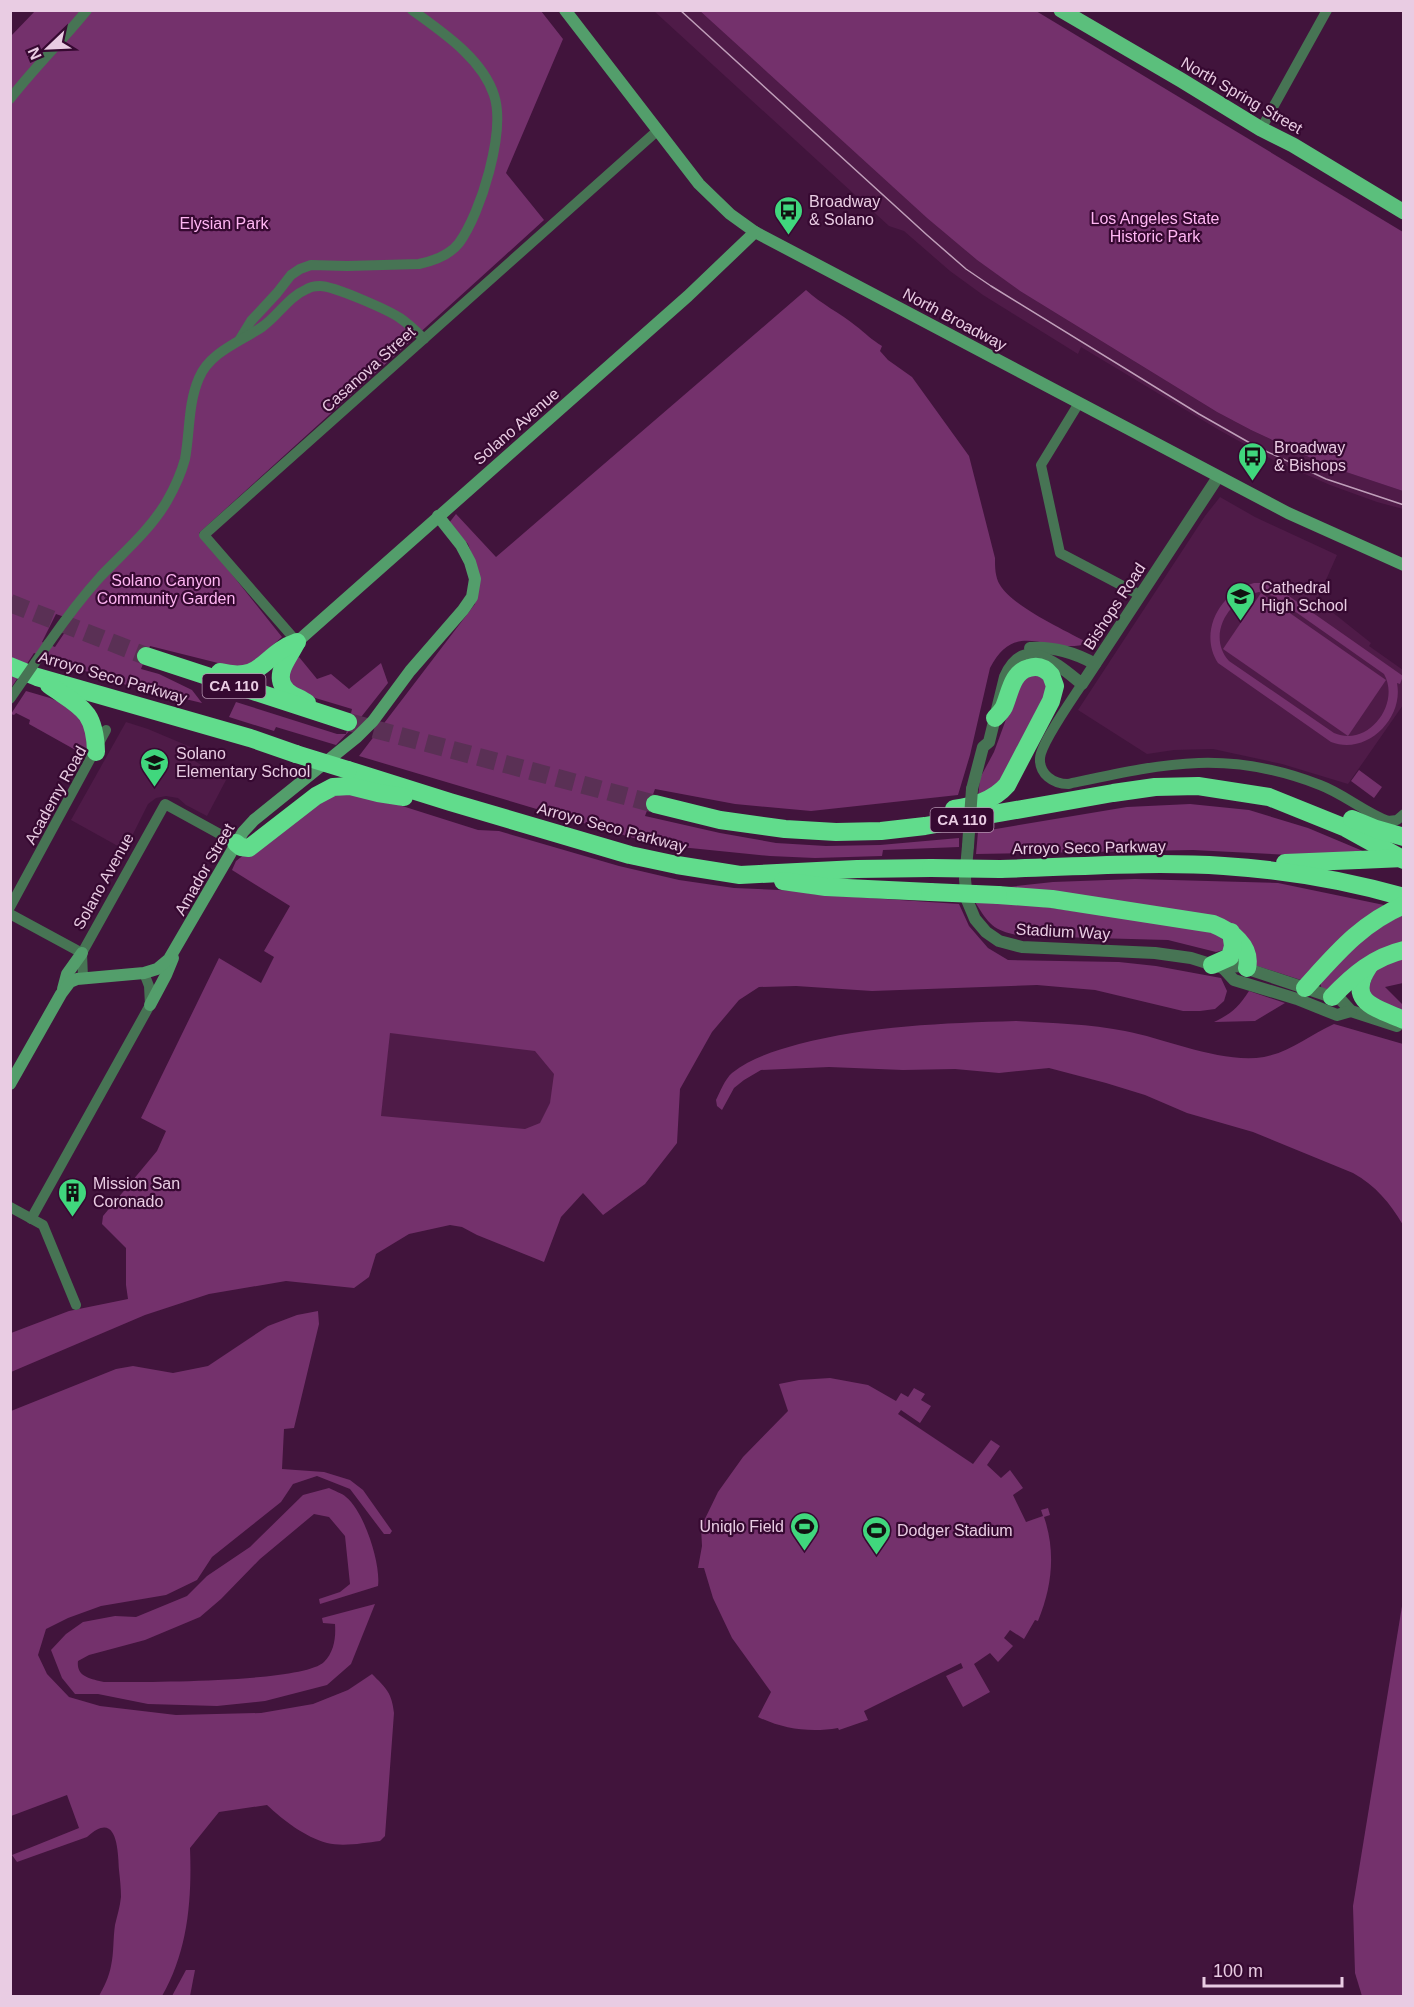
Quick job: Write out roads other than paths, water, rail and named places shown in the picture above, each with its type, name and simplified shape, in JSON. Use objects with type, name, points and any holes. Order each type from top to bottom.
[{"type":"highway","points":[[195,673],[218,671],[242,675],[251,673],[284,646],[297,642]]},
{"type":"highway","points":[[297,642],[280,671],[282,681],[287,691],[302,698],[322,715]]},
{"type":"highway","name":"Arroyo Seco Parkway","points":[[146,656],[348,722]]},
{"type":"highway","name":"Arroyo Seco Parkway","points":[[10,666],[37,677],[250,738],[450,802],[630,855],[677,865],[740,875],[857,869],[1000,869],[1156,864],[1224,866],[1305,874],[1404,897]]},
{"type":"highway","points":[[785,829],[916,815],[988,800],[1007,785],[1051,701],[1055,687],[1051,675],[1038,667],[1028,668],[1021,672],[1014,679],[1002,710],[995,718]]},
{"type":"highway","points":[[37,677],[82,708],[89,716],[95,735],[96,752]]},
{"type":"highway","points":[[236,843],[241,848],[249,848],[316,796],[342,785],[378,793],[450,802]]},
{"type":"highway","name":"Arroyo Seco Parkway","points":[[655,804],[720,820],[785,829],[836,832],[881,831],[925,826],[1155,787],[1198,786],[1269,797],[1346,828],[1404,859]]},
{"type":"highway","points":[[1269,797],[1315,803],[1376,829],[1404,837]]},
{"type":"highway","points":[[1224,866],[1404,859]]},
{"type":"highway","points":[[740,875],[826,887],[1052,899],[1213,924],[1231,932],[1238,938],[1249,964],[1247,968]]},
{"type":"highway","points":[[1305,988],[1354,935],[1376,919],[1404,905]]},
{"type":"highway","points":[[1218,966],[1230,957],[1233,946],[1231,932]]},
{"type":"highway","points":[[1332,997],[1356,973],[1371,963],[1391,953],[1404,950]]},
{"type":"highway","points":[[1371,963],[1360,982],[1363,998],[1370,1005],[1404,1020]]},
{"type":"main road","name":"North Broadway","points":[[565,10],[694,178],[730,214],[755,232],[1218,477],[1322,530],[1404,565]]},
{"type":"main road","name":"North Spring Street","points":[[1061,10],[1404,212]]},
{"type":"main road","name":"Solano Avenue","points":[[297,642],[679,303],[755,232]]},
{"type":"main road","name":"Amador Street","points":[[144,973],[164,965],[177,949],[236,843],[254,819],[343,749],[373,721],[410,671],[472,597],[475,579],[470,562],[461,545],[438,516]]},
{"type":"main road","points":[[150,1005],[177,949]]},
{"type":"main road","points":[[10,1084],[66,986],[67,975],[82,953]]},
{"type":"main road","points":[[66,986],[83,978],[144,973]]},
{"type":"street","points":[[10,99],[87,10]]},
{"type":"street","points":[[240,339],[251,321],[278,293],[291,275],[300,269],[311,265],[406,265],[430,261],[449,252],[465,233],[492,163],[498,128],[498,112],[494,95],[486,77],[471,59],[412,10]]},
{"type":"street","points":[[1261,129],[1327,10]]},
{"type":"street","name":"Casanova Street","points":[[297,642],[204,535],[657,131]]},
{"type":"street","points":[[10,699],[68,615],[101,577],[138,541],[155,519],[179,479],[185,458],[194,392],[200,375],[210,361],[240,339],[263,327],[294,297],[308,289],[321,286],[347,294],[399,317],[424,339]]},
{"type":"street","points":[[1079,403],[1041,465],[1060,553],[1140,595]]},
{"type":"street","name":"Bishops Road","points":[[1218,477],[1055,724],[1040,754],[1044,773],[1052,780],[1068,784],[1176,763],[1228,762],[1273,769],[1318,784],[1340,793],[1388,821],[1397,820],[1404,813]]},
{"type":"street","name":"Stadium Way","points":[[1095,664],[1080,655],[1040,647],[1027,648],[1009,656],[1001,666],[981,740],[983,747],[972,789],[965,879],[967,900],[975,919],[986,932],[999,941],[1022,947],[1155,953],[1191,958],[1218,966],[1239,966],[1341,1000],[1351,1011],[1404,1028]]},
{"type":"street","name":"Stadium Way","points":[[983,747],[989,742],[1007,673],[1016,661],[1038,655],[1048,658],[1082,684]]},
{"type":"street","name":"Academy Road","points":[[10,907],[106,730]]},
{"type":"street","name":"Solano Avenue","points":[[83,978],[82,953],[165,804],[236,843]]},
{"type":"street","points":[[10,915],[82,953]]},
{"type":"street","name":"Stadium Way","points":[[1218,966],[1234,980],[1297,999],[1337,1015],[1351,1011]]},
{"type":"street","points":[[31,1219],[150,1005],[149,986],[144,973]]},
{"type":"street","points":[[10,1207],[43,1225],[76,1305]]},
{"type":"tunnel","points":[[10,603],[146,656]]},
{"type":"tunnel","points":[[348,722],[655,804]]},
{"type":"tram line","points":[[680,10],[966,269],[1199,414],[1257,447],[1326,479],[1404,505]]},
{"type":"place","name":"Broadway & Solano","points":[[788,236]]},
{"type":"place","name":"Broadway & Bishops","points":[[1253,482]]},
{"type":"place","name":"Cathedral High School","points":[[1240,622]]},
{"type":"place","name":"Solano Elementary School","points":[[155,788]]},
{"type":"place","name":"Mission San Coronado","points":[[72,1218]]},
{"type":"place","name":"Uniqlo Field","points":[[805,1552]]},
{"type":"place","name":"Dodger Stadium","points":[[876,1556]]},
{"type":"park label","name":"Elysian Park","points":[[224,223]]},
{"type":"park label","name":"Los Angeles State Historic Park","points":[[1155,227]]},
{"type":"park label","name":"Solano Canyon Community Garden","points":[[166,589]]}]
